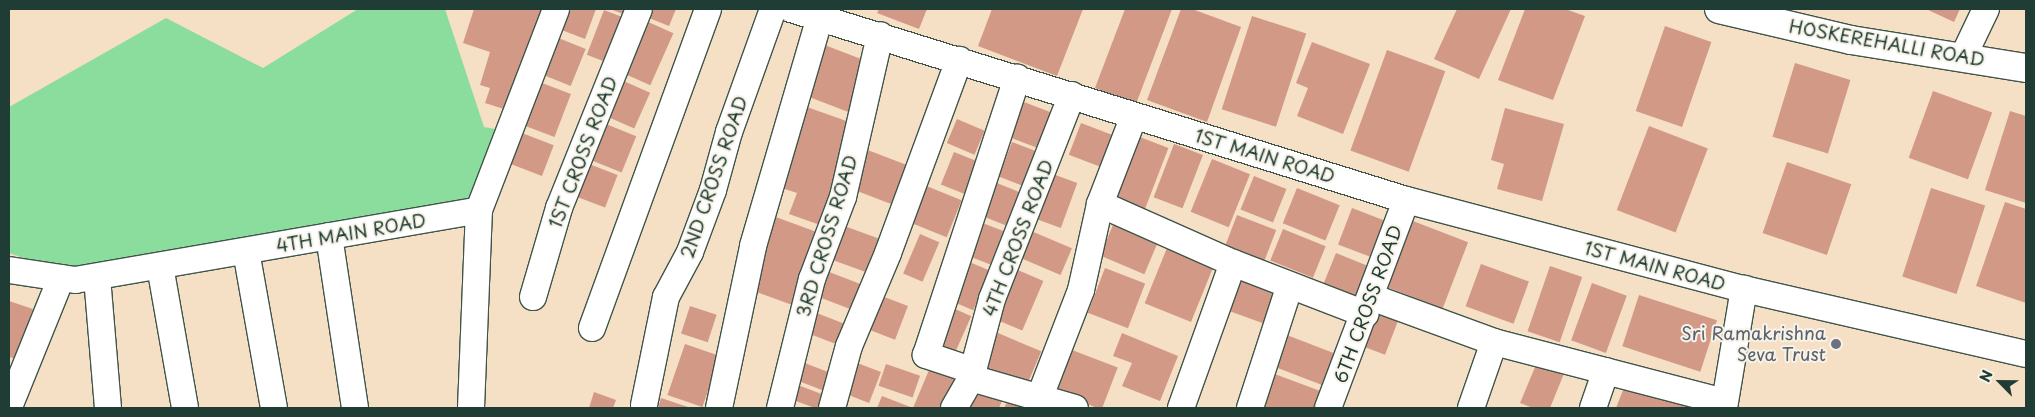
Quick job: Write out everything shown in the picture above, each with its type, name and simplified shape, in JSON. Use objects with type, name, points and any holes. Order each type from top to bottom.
[{"type":"street","points":[[471,408],[480,210],[556,9]]},
{"type":"street","name":"1ST CROSS ROAD","points":[[534,297],[559,208],[639,9]]},
{"type":"street","points":[[592,328],[708,9]]},
{"type":"street","name":"2ND CROSS ROAD","points":[[644,404],[666,297],[690,252],[773,9]]},
{"type":"street","name":"1ST MAIN ROAD","points":[[791,9],[838,17],[880,35],[1406,200],[1744,289],[2026,354]]},
{"type":"street","name":"HOSKEREHALLI ROAD","points":[[1719,9],[1762,14],[1851,40],[2026,68]]},
{"type":"street","points":[[1963,57],[1986,9]]},
{"type":"street","points":[[719,408],[754,246],[838,17]]},
{"type":"street","name":"3RD CROSS ROAD","points":[[780,408],[812,279],[843,197],[880,35]]},
{"type":"street","points":[[832,408],[849,346],[959,60]]},
{"type":"street","points":[[1017,78],[926,354],[1039,399],[1075,408]]},
{"type":"street","name":"4TH CROSS ROAD","points":[[954,408],[973,374],[992,299],[1072,95]]},
{"type":"street","points":[[1039,399],[1081,290],[1100,204],[1134,116]]},
{"type":"street","name":"6TH CROSS ROAD","points":[[1328,408],[1368,306],[1406,200]]},
{"type":"street","points":[[1100,204],[1233,263],[1290,285],[1724,405]]},
{"type":"street","name":"4TH MAIN ROAD","points":[[9,270],[76,280],[480,210]]},
{"type":"street","points":[[330,236],[355,408]]},
{"type":"street","points":[[246,251],[274,408]]},
{"type":"street","points":[[1181,408],[1233,263]]},
{"type":"street","points":[[160,266],[185,408]]},
{"type":"street","points":[[97,277],[108,408]]},
{"type":"street","points":[[9,407],[61,278]]},
{"type":"street","points":[[1250,408],[1290,285]]},
{"type":"street","name":"1ST MAIN ROAD","points":[[1724,405],[1744,289]]},
{"type":"street","points":[[1471,408],[1494,342]]},
{"type":"street","points":[[1593,408],[1606,371]]},
{"type":"green space","points":[[358,9],[445,9],[484,127],[506,131],[475,204],[65,272],[9,253],[9,107],[166,18],[263,68]]},
{"type":"building","points":[[474,9],[545,9],[510,111],[485,103],[490,88],[480,85],[490,52],[463,43]]},
{"type":"building","points":[[567,9],[596,9],[585,39],[559,29]]},
{"type":"building","points":[[610,9],[634,9],[631,17]]},
{"type":"building","points":[[647,9],[676,9],[669,26],[644,16]]},
{"type":"building","points":[[879,9],[927,9],[919,29],[877,13]]},
{"type":"building","points":[[992,9],[1083,9],[1057,76],[978,46]]},
{"type":"building","points":[[1125,9],[1172,9],[1136,104],[1095,88]]},
{"type":"building","points":[[1181,9],[1192,9],[1241,27],[1207,122],[1147,100]]},
{"type":"building","points":[[1457,9],[1511,9],[1479,79],[1434,59]]},
{"type":"building","points":[[1525,9],[1565,9],[1585,16],[1553,100],[1498,80]]},
{"type":"building","points":[[1926,9],[1960,9],[1954,22]]},
{"type":"building","points":[[604,10],[630,20],[613,65],[587,55]]},
{"type":"building","points":[[1252,16],[1306,34],[1276,127],[1222,109]]},
{"type":"building","points":[[646,21],[673,33],[650,85],[623,73]]},
{"type":"building","points":[[1665,26],[1711,42],[1682,127],[1636,111]]},
{"type":"building","points":[[556,37],[586,49],[571,86],[541,74]]},
{"type":"building","points":[[1312,42],[1370,64],[1343,134],[1297,116],[1308,88],[1296,83]]},
{"type":"building","points":[[822,44],[870,62],[850,113],[803,94]]},
{"type":"building","points":[[1387,50],[1445,71],[1409,172],[1350,151]]},
{"type":"building","points":[[1795,63],[1850,80],[1828,154],[1772,137]]},
{"type":"building","points":[[619,79],[650,93],[634,128],[603,115]]},
{"type":"building","points":[[542,83],[571,94],[554,137],[526,126]]},
{"type":"building","points":[[1933,91],[1992,113],[1968,179],[1909,158]]},
{"type":"building","points":[[1016,99],[1060,116],[1046,151],[1002,134]]},
{"type":"building","points":[[804,106],[855,124],[820,225],[789,214],[797,193],[776,186]]},
{"type":"building","points":[[1505,108],[1564,124],[1542,201],[1497,189],[1504,164],[1491,160]]},
{"type":"building","points":[[2010,111],[2026,116],[2026,203],[1985,190]]},
{"type":"building","points":[[957,119],[985,131],[974,155],[947,143]]},
{"type":"building","points":[[601,122],[636,136],[622,172],[586,158]]},
{"type":"building","points":[[1081,123],[1112,135],[1100,167],[1069,155]]},
{"type":"building","points":[[1649,126],[1708,149],[1676,233],[1617,210]]},
{"type":"building","points":[[522,133],[554,145],[542,176],[510,164]]},
{"type":"building","points":[[1132,134],[1168,148],[1143,214],[1107,200]]},
{"type":"building","points":[[1012,142],[1038,152],[1025,187],[999,177]]},
{"type":"building","points":[[1174,144],[1203,155],[1183,208],[1154,197]]},
{"type":"building","points":[[865,149],[906,165],[891,204],[850,188]]},
{"type":"building","points":[[954,152],[979,162],[966,195],[941,184]]},
{"type":"building","points":[[1212,159],[1250,174],[1229,227],[1191,212]]},
{"type":"building","points":[[584,162],[618,175],[605,208],[571,195]]},
{"type":"building","points":[[1787,162],[1851,184],[1827,255],[1763,233]]},
{"type":"building","points":[[1050,173],[1077,183],[1061,228],[1034,218]]},
{"type":"building","points":[[1254,176],[1286,189],[1273,222],[1241,209]]},
{"type":"building","points":[[992,181],[1024,194],[1011,227],[979,214]]},
{"type":"building","points":[[919,183],[962,200],[947,237],[904,220]]},
{"type":"building","points":[[1297,188],[1340,205],[1325,240],[1283,223]]},
{"type":"building","points":[[1931,188],[1985,206],[1956,294],[1902,276]]},
{"type":"building","points":[[2005,202],[2026,209],[2026,303],[1976,286]]},
{"type":"building","points":[[1352,208],[1384,220],[1370,257],[1338,244]]},
{"type":"building","points":[[1237,215],[1276,230],[1264,263],[1224,248]]},
{"type":"building","points":[[773,216],[823,234],[796,306],[747,288]]},
{"type":"building","points":[[1413,221],[1468,242],[1443,308],[1388,287]]},
{"type":"building","points":[[980,222],[1003,231],[990,265],[967,256]]},
{"type":"building","points":[[836,223],[885,241],[873,275],[824,257]]},
{"type":"building","points":[[1113,225],[1157,244],[1144,274],[1100,255]]},
{"type":"building","points":[[1024,228],[1072,248],[1061,275],[1013,255]]},
{"type":"building","points":[[1283,229],[1326,246],[1313,278],[1270,261]]},
{"type":"building","points":[[920,234],[939,242],[923,282],[903,274]]},
{"type":"building","points":[[1169,243],[1215,262],[1191,322],[1145,303]]},
{"type":"building","points":[[1336,253],[1371,267],[1358,299],[1323,285]]},
{"type":"building","points":[[967,261],[990,271],[973,310],[950,301]]},
{"type":"building","points":[[1481,264],[1529,281],[1514,324],[1466,306]]},
{"type":"building","points":[[1550,266],[1582,277],[1560,342],[1528,331]]},
{"type":"building","points":[[1013,268],[1043,281],[1022,331],[992,318]]},
{"type":"building","points":[[1105,268],[1145,283],[1128,328],[1088,313]]},
{"type":"building","points":[[824,270],[869,287],[859,312],[814,295]]},
{"type":"building","points":[[1236,273],[1283,290],[1270,326],[1223,309]]},
{"type":"building","points":[[1592,283],[1627,296],[1606,353],[1571,340]]},
{"type":"building","points":[[879,295],[908,306],[895,340],[866,329]]},
{"type":"building","points":[[1639,295],[1717,320],[1700,372],[1622,346]]},
{"type":"building","points":[[9,301],[33,309],[16,359],[9,357]]},
{"type":"building","points":[[690,306],[717,315],[708,342],[681,334]]},
{"type":"building","points":[[953,308],[971,316],[952,360],[933,352]]},
{"type":"building","points":[[1374,311],[1398,320],[1385,355],[1361,346]]},
{"type":"building","points":[[814,312],[848,325],[840,345],[806,333]]},
{"type":"building","points":[[1279,332],[1339,355],[1327,387],[1267,364]]},
{"type":"building","points":[[998,333],[1041,351],[1027,385],[984,367]]},
{"type":"building","points":[[1122,333],[1178,356],[1160,401],[1122,386],[1132,363],[1113,356]]},
{"type":"building","points":[[685,344],[720,356],[702,407],[667,395]]},
{"type":"building","points":[[1072,350],[1118,368],[1102,408],[1098,408],[1056,392]]},
{"type":"building","points":[[797,360],[837,375],[830,393],[790,378]]},
{"type":"building","points":[[1538,360],[1565,371],[1550,408],[1533,408],[1520,403]]},
{"type":"building","points":[[852,361],[881,372],[869,403],[840,392]]},
{"type":"building","points":[[932,363],[964,376],[950,408],[913,408]]},
{"type":"building","points":[[886,364],[920,376],[913,397],[879,386]]},
{"type":"building","points":[[1267,371],[1323,392],[1317,408],[1253,408]]},
{"type":"building","points":[[1627,380],[1700,408],[1616,408]]},
{"type":"building","points":[[790,382],[832,398],[828,408],[815,408],[785,397]]},
{"type":"building","points":[[979,383],[1005,394],[999,408],[968,408]]},
{"type":"building","points":[[594,392],[616,400],[613,408],[589,408]]},
{"type":"building","points":[[882,396],[913,408],[877,408]]},
{"type":"building","points":[[661,398],[691,408],[658,408]]},
{"type":"building","points":[[1008,400],[1027,408],[1004,408]]},
{"type":"place","name":"Sri Ramakrishna Seva Trust","points":[[1836,344]]}]
